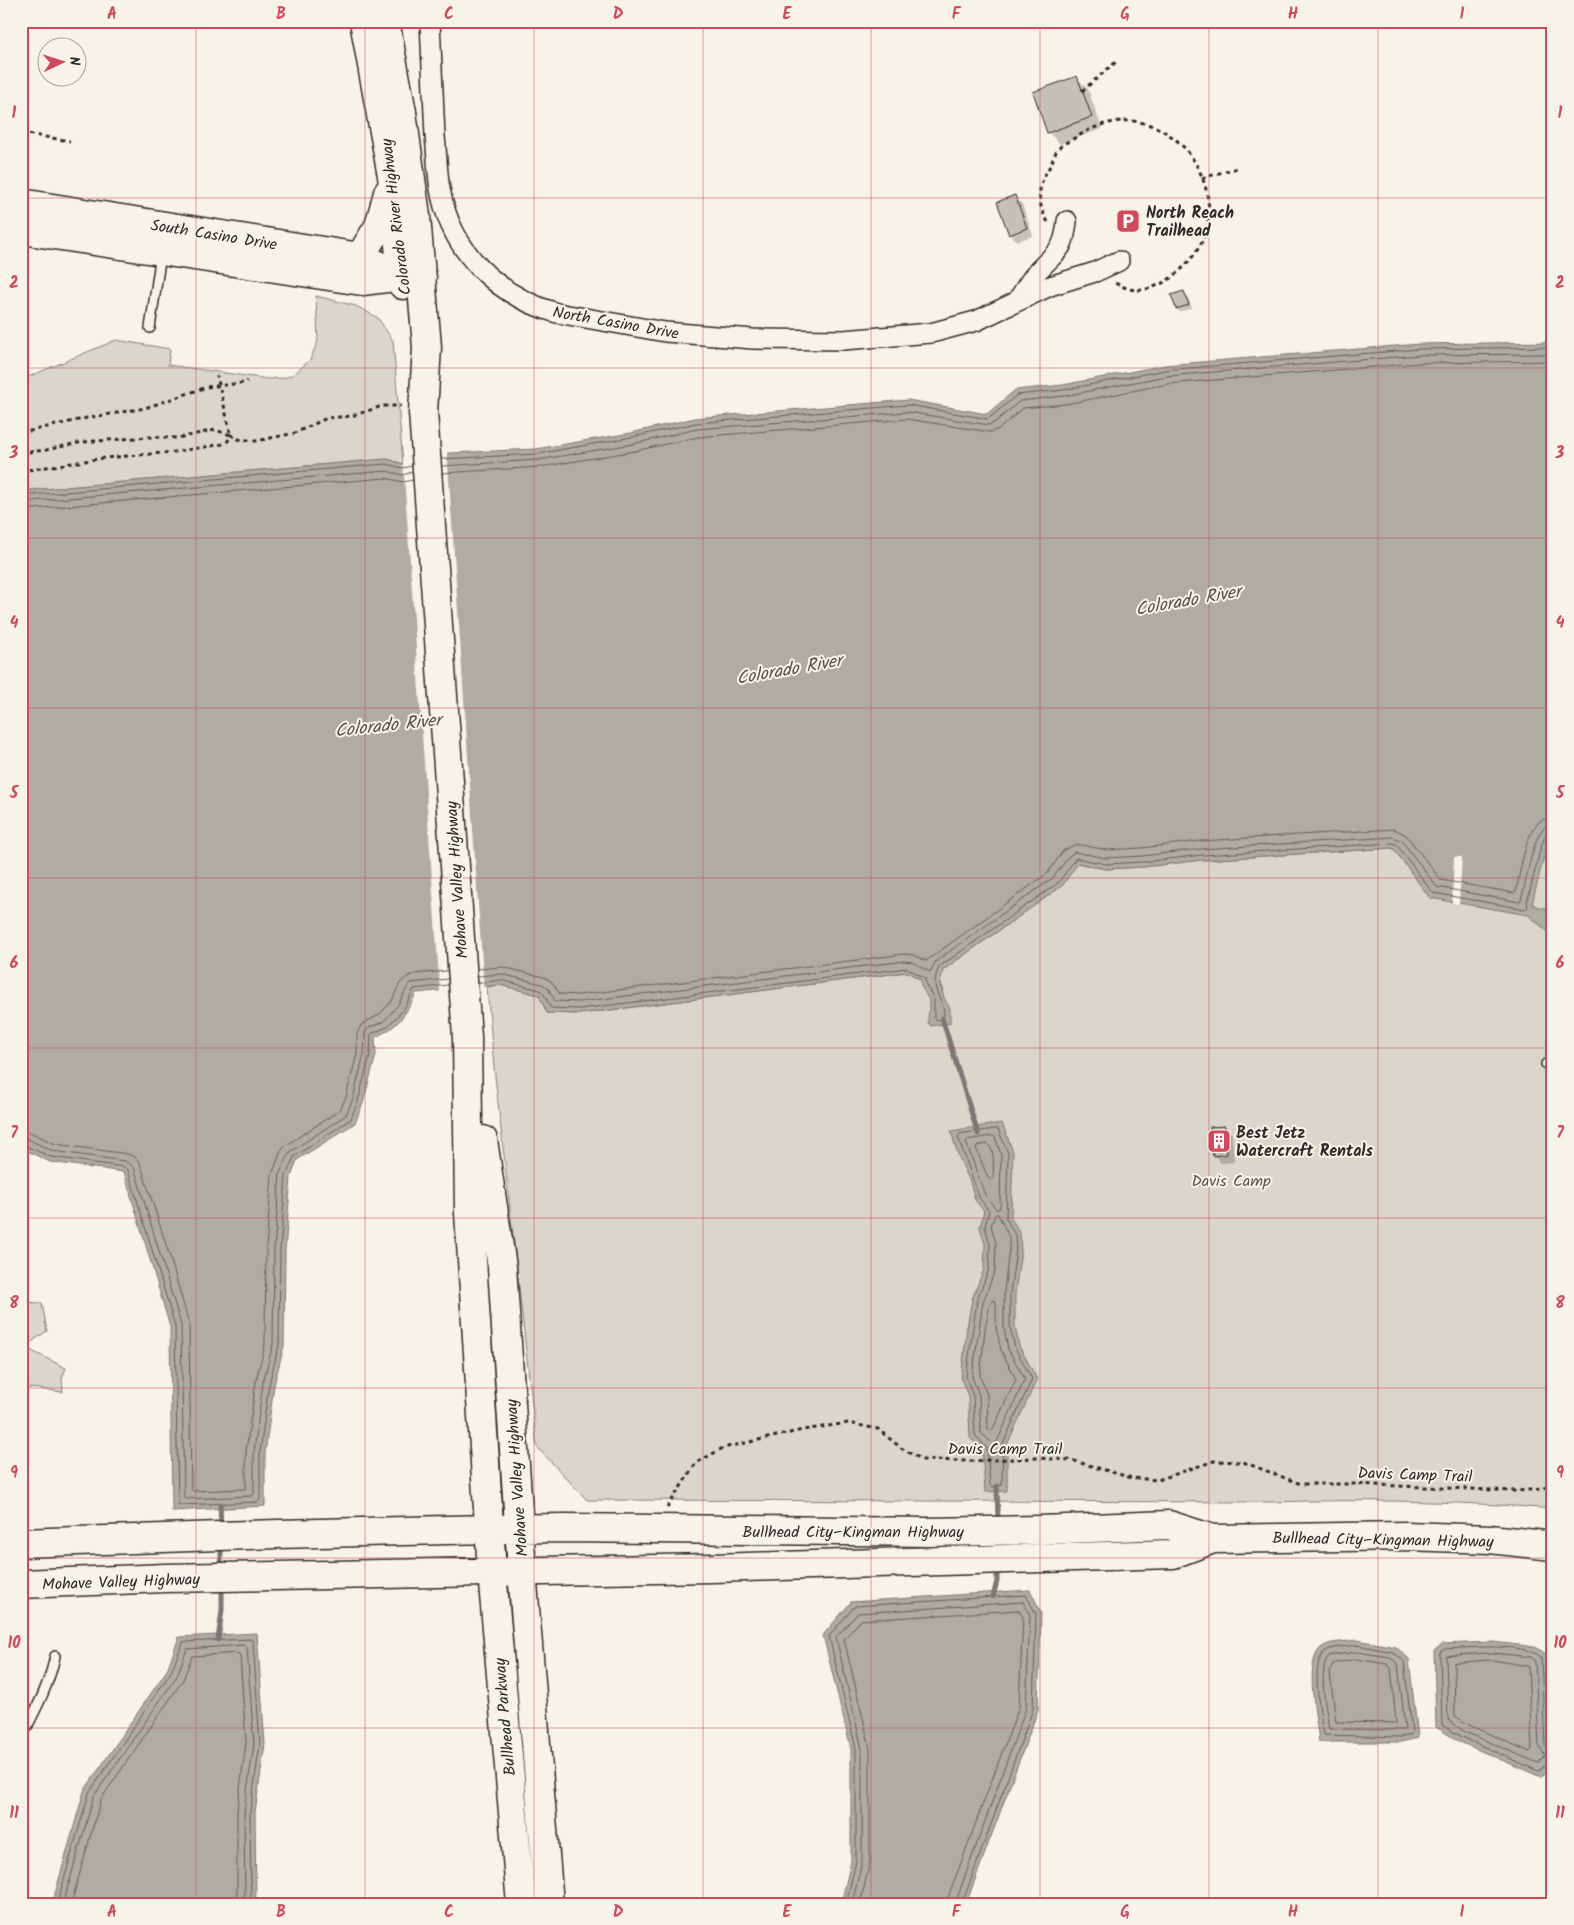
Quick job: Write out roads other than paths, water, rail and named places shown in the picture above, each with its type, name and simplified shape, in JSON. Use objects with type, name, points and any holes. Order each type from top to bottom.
[{"type":"main road","name":"Colorado River Highway","points":[[364,21],[392,176],[427,347],[412,409],[445,722]]},
{"type":"main road","name":"Colorado River Highway","points":[[386,21],[410,166],[412,277]]},
{"type":"main road","points":[[360,257],[379,226],[392,176]]},
{"type":"main road","name":"South Casino Drive","points":[[21,204],[360,257],[412,277]]},
{"type":"main road","name":"South Casino Drive","points":[[21,230],[362,281],[412,277]]},
{"type":"main road","name":"Mohave Valley Highway","points":[[21,1543],[490,1529],[469,1213],[467,1037],[445,722]]},
{"type":"main road","name":"Mohave Valley Highway","points":[[21,1584],[166,1578],[522,1571],[502,1267],[467,1037]]},
{"type":"main road","name":"Bullhead City–Kingman Highway","points":[[490,1529],[928,1532],[1170,1525],[1214,1539],[1406,1536],[1490,1539],[1553,1546]]},
{"type":"main road","name":"Bullhead Parkway","points":[[490,1529],[492,1572],[521,1904]]},
{"type":"main road","name":"Bullhead City–Kingman Highway","points":[[522,1571],[702,1568],[1173,1554],[1214,1539]]},
{"type":"main road","name":"Bullhead Parkway","points":[[522,1571],[549,1904]]},
{"type":"street","name":"North Casino Drive","points":[[430,21],[437,161],[440,189],[450,224],[468,255],[493,281],[523,301],[557,313],[665,332],[754,340],[833,340],[931,333],[954,328],[983,318],[1050,286],[1095,272],[1119,261]]},
{"type":"street","name":"North Casino Drive","points":[[1017,301],[1037,272],[1059,251],[1063,243],[1067,221]]},
{"type":"lane","points":[[150,328],[161,252]]},
{"type":"lane","points":[[21,1739],[51,1678],[55,1656]]},
{"type":"water","name":"Colorado River","points":[[1553,342],[1553,832],[1546,848],[1532,904],[1541,908],[1549,908],[1553,900],[1553,936],[1528,915],[1430,898],[1393,848],[1202,860],[1143,867],[1105,869],[1078,863],[1062,886],[943,970],[940,984],[944,998],[950,1008],[950,1023],[931,1026],[928,1023],[929,1000],[921,986],[921,980],[907,972],[579,1014],[547,1013],[539,995],[500,985],[416,993],[400,1020],[375,1037],[376,1055],[363,1103],[355,1123],[297,1160],[291,1177],[285,1250],[284,1346],[274,1385],[265,1453],[265,1506],[172,1511],[170,1327],[124,1172],[50,1162],[21,1148],[21,491],[387,459],[403,464],[426,456],[450,453],[536,449],[631,433],[695,418],[908,400],[987,414],[1015,390],[1063,385],[1165,365],[1419,344]]},
{"type":"water","points":[[1002,1123],[1013,1152],[1011,1218],[1020,1233],[1021,1251],[1015,1293],[1015,1326],[1019,1346],[1037,1379],[1007,1445],[1007,1491],[985,1492],[982,1449],[970,1438],[968,1396],[961,1379],[972,1299],[984,1269],[985,1244],[980,1227],[984,1211],[975,1200],[951,1131]]},
{"type":"water","points":[[1030,1590],[1041,1612],[1038,1710],[966,1904],[841,1904],[851,1861],[851,1749],[823,1635],[851,1602]]},
{"type":"water","points":[[257,1633],[265,1744],[255,1812],[256,1904],[52,1904],[84,1791],[167,1670],[179,1637]]},
{"type":"water","points":[[1357,1640],[1396,1647],[1409,1659],[1418,1738],[1401,1742],[1319,1742],[1312,1677],[1316,1654],[1325,1645]]},
{"type":"water","points":[[1493,1642],[1536,1647],[1547,1655],[1551,1767],[1541,1777],[1460,1742],[1436,1727],[1434,1651],[1442,1644]]},
{"type":"waterway","points":[[942,1018],[978,1134]]},
{"type":"waterway","points":[[997,1486],[998,1522]]},
{"type":"waterway","points":[[220,1504],[221,1528]]},
{"type":"waterway","points":[[221,1544],[221,1570]]},
{"type":"waterway","points":[[993,1597],[997,1581],[997,1568]]},
{"type":"waterway","points":[[218,1640],[222,1610],[222,1586]]},
{"type":"place","name":"North Reach Trailhead","points":[[1128,221]]},
{"type":"place","name":"Best Jetz Watercraft Rentals","points":[[1219,1141]]},
{"type":"park label","name":"Davis Camp","points":[[1231,1180]]}]
